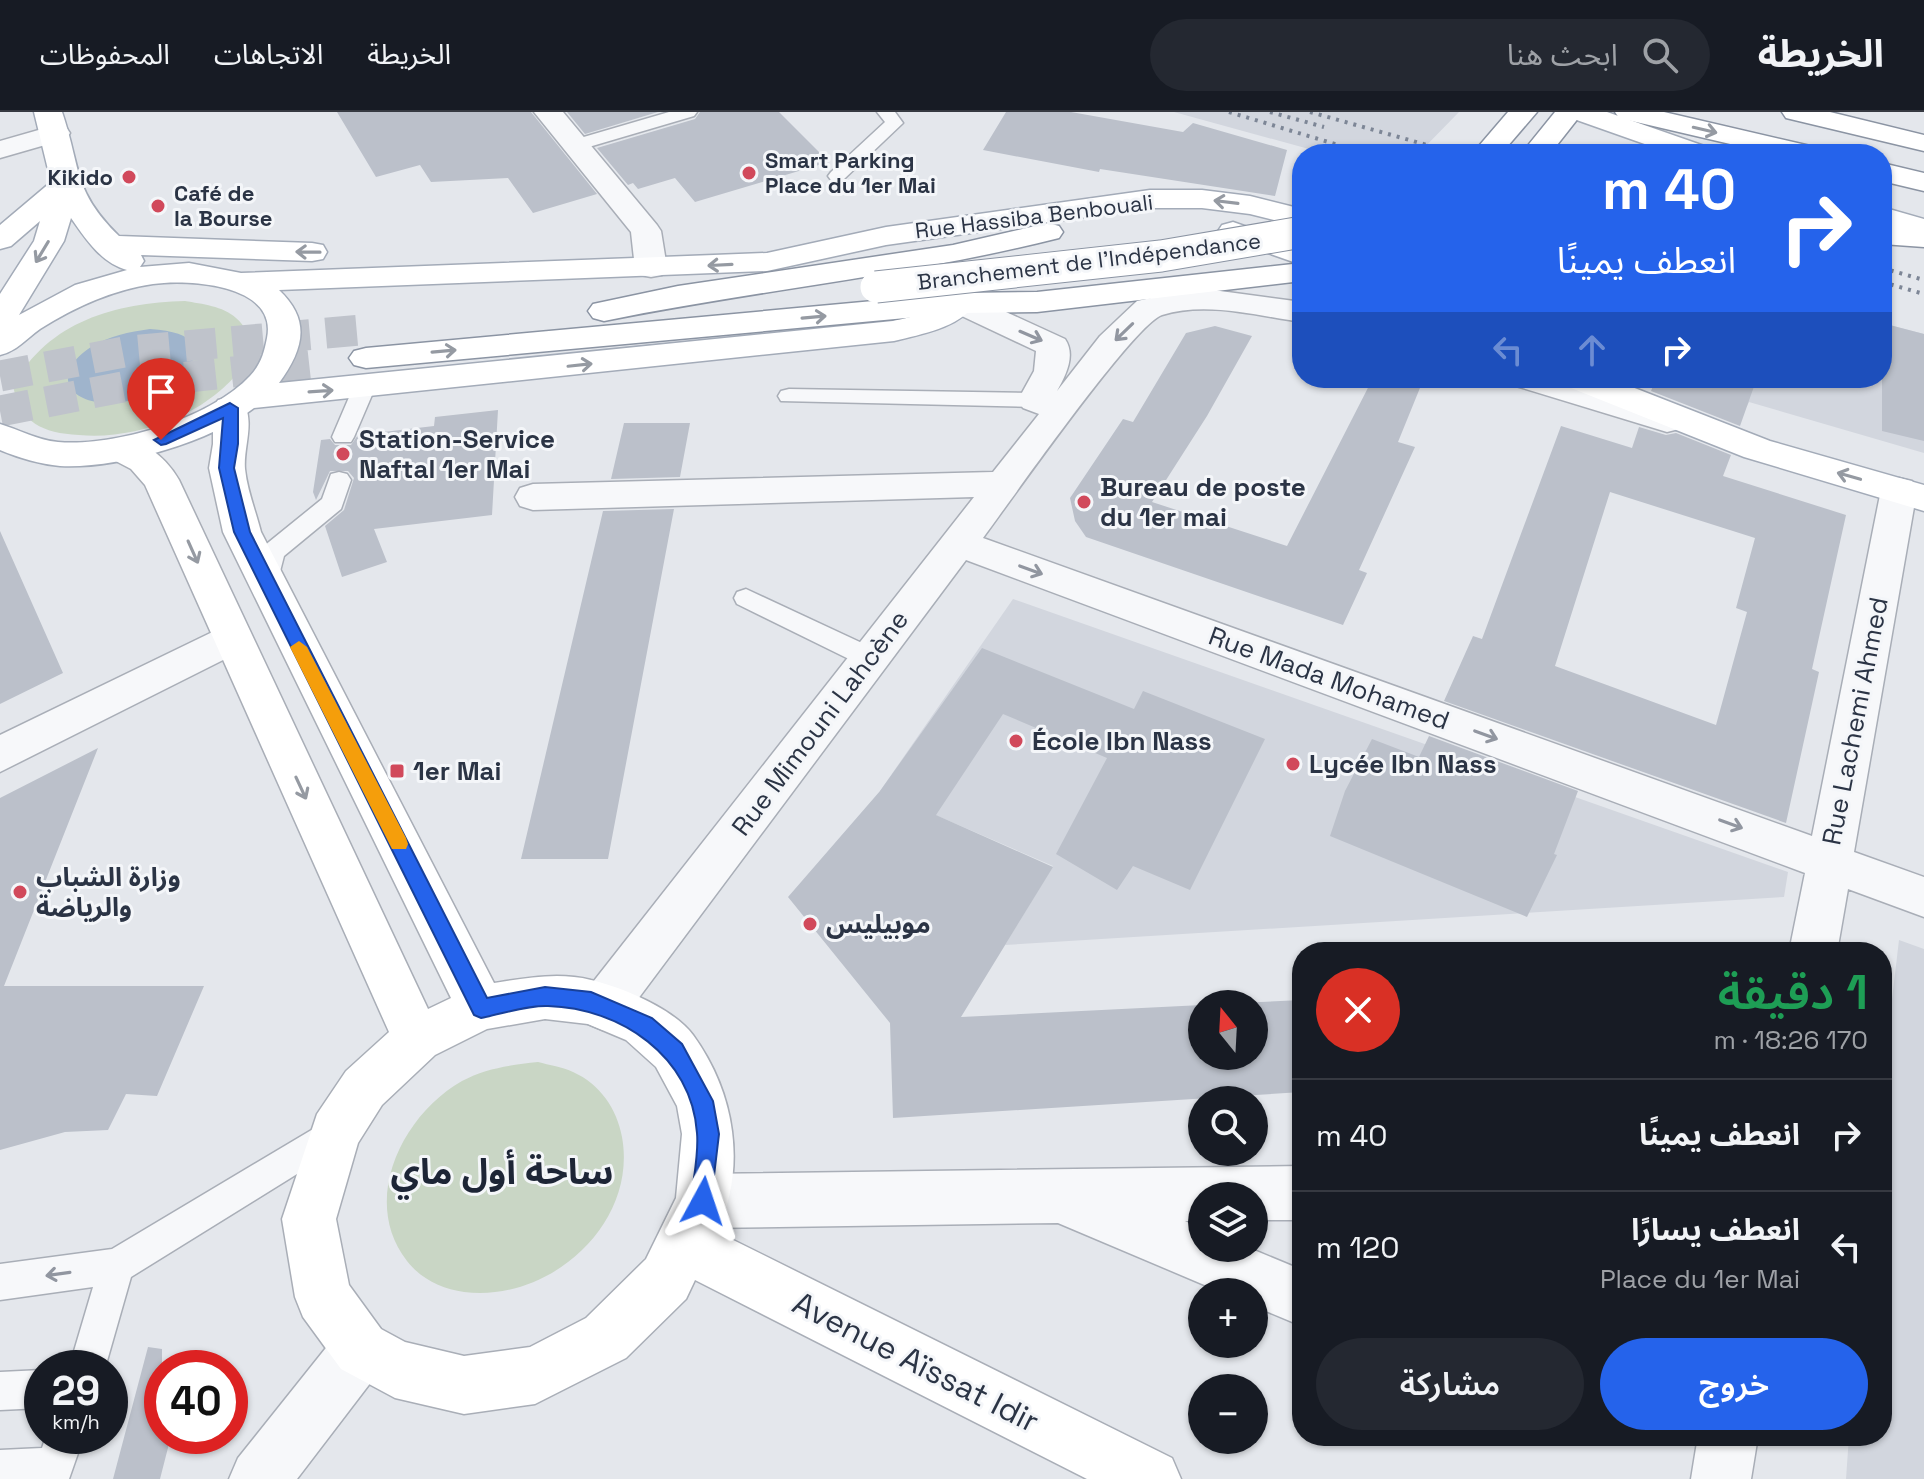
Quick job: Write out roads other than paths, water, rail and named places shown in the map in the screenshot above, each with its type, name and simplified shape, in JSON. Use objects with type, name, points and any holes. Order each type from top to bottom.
[{"type":"main road","points":[[1495,144],[1523,112]]},
{"type":"main road","points":[[1543,144],[1569,112]]},
{"type":"main road","points":[[1581,112],[1672,144]]},
{"type":"main road","points":[[1629,112],[1766,144]]},
{"type":"main road","points":[[1796,112],[1924,143]]},
{"type":"main road","points":[[52,123],[66,184],[106,245],[134,265],[164,274]]},
{"type":"main road","points":[[1892,174],[1924,182]]},
{"type":"main road","points":[[0,240],[66,184]]},
{"type":"main road","points":[[0,260],[66,184]]},
{"type":"main road","points":[[66,184],[49,241],[1,325],[19,327],[54,306],[108,285],[164,274],[220,276],[243,282],[274,302],[282,315],[285,330],[276,364],[237,403],[228,480],[242,532],[481,1008]]},
{"type":"main road","name":"Rue Hassiba Benbouali","points":[[767,262],[886,236],[1113,202],[1202,199],[1250,205],[1292,216]]},
{"type":"main road","points":[[1892,219],[1924,229]]},
{"type":"main road","points":[[0,436],[21,446],[53,453],[123,450],[161,440],[198,426],[237,403],[367,358],[678,296],[953,254],[1048,232],[1107,223],[1179,221],[1248,235],[1292,252]]},
{"type":"main road","name":"Rue Hassiba Benbouali","points":[[243,282],[580,272],[767,262],[1048,232]]},
{"type":"main road","name":"Branchement de l'Indépendance","points":[[604,311],[876,287],[1161,256],[1292,234]]},
{"type":"main road","points":[[1892,236],[1924,238]]},
{"type":"main road","points":[[106,245],[201,251],[465,251],[531,258],[580,272]]},
{"type":"main road","name":"Branchement de l'Indépendance","points":[[960,303],[1292,257]]},
{"type":"main road","points":[[367,358],[894,331],[931,321],[960,303],[1037,302],[1292,273]]},
{"type":"main road","points":[[1603,388],[1757,449],[1911,494]]},
{"type":"main road","points":[[1646,388],[1757,449]]},
{"type":"main road","points":[[123,450],[144,461],[161,480],[417,1039]]},
{"type":"main road","points":[[3,475],[53,453]]},
{"type":"main road","points":[[545,997],[591,1002],[603,1007],[644,1024],[674,1050],[702,1101],[708,1134],[692,1222],[666,1279],[606,1338],[535,1375],[464,1385],[395,1369],[361,1349],[323,1297],[309,1219],[335,1132],[364,1088],[417,1039],[481,1008],[545,997]]},
{"type":"main road","name":"Avenue Aïssat Idir","points":[[692,1222],[1151,1479]]},
{"type":"street","points":[[548,112],[646,231],[651,268]]},
{"type":"street","points":[[0,150],[52,123]]},
{"type":"street","points":[[1048,405],[1148,308],[1198,298],[1292,311]]},
{"type":"street","points":[[960,303],[1053,346],[1048,405]]},
{"type":"street","points":[[1560,388],[1757,449]]},
{"type":"street","name":"Rue Mimouni Lahcène","points":[[603,1007],[868,657],[1006,484],[1038,439],[1048,405]]},
{"type":"street","points":[[533,497],[1006,484]]},
{"type":"street","name":"Rue Lachemi Ahmed","points":[[1815,942],[1829,860],[1911,494]]},
{"type":"street","name":"Rue Mada Mohamed","points":[[958,543],[1924,897]]},
{"type":"street","points":[[0,755],[231,638]]},
{"type":"street","points":[[692,1222],[1058,1196],[1292,1193]]},
{"type":"street","points":[[1058,1196],[1292,1294]]},
{"type":"street","points":[[259,1479],[361,1349]]},
{"type":"street","points":[[1721,1479],[1726,1446]]},
{"type":"lane","points":[[576,145],[688,112]]},
{"type":"lane","points":[[837,176],[894,123],[886,112]]},
{"type":"lane","points":[[343,437],[367,358]]},
{"type":"lane","points":[[789,396],[1048,405]]},
{"type":"lane","points":[[266,585],[273,552],[333,503],[339,480]]},
{"type":"lane","points":[[746,598],[868,657]]},
{"type":"lane","points":[[0,1282],[117,1266],[335,1132]]},
{"type":"lane","points":[[92,1350],[117,1266]]},
{"type":"lane","points":[[0,1391],[24,1390]]},
{"type":"lane","points":[[0,1469],[56,1461]]},
{"type":"water","points":[[150,329],[178,334],[192,343],[195,355],[188,368],[174,381],[134,400],[112,403],[97,402],[75,393],[68,377],[78,357],[105,340]]},
{"type":"tunnel","points":[[0,376],[129,351],[372,329]]},
{"type":"tunnel","points":[[0,411],[153,381],[314,363]]},
{"type":"railway","points":[[1229,112],[1335,144]]},
{"type":"railway","points":[[1270,112],[1324,127]]},
{"type":"railway","points":[[1310,112],[1424,144]]},
{"type":"railway","points":[[1892,271],[1924,280]]},
{"type":"railway","points":[[1892,285],[1924,294]]},
{"type":"place","name":"Smart Parking Place du 1er Mai","points":[[749,173]]},
{"type":"place","name":"Kikido","points":[[129,177]]},
{"type":"place","name":"Café de la Bourse","points":[[158,206]]},
{"type":"place","name":"Station-Service Naftal 1er Mai","points":[[343,454]]},
{"type":"place","name":"Bureau de poste du 1er mai","points":[[1084,502]]},
{"type":"place","name":"École Ibn Nass","points":[[1016,741]]},
{"type":"place","name":"Lycée Ibn Nass","points":[[1293,764]]},
{"type":"place","name":"1er Mai","points":[[397,771]]},
{"type":"place","name":"وزارة الشباب والرياضة","points":[[20,892]]},
{"type":"place","name":"موبيليس","points":[[810,924]]},
{"type":"district","name":"ساحة أول ماي","points":[[502,1171]]}]
